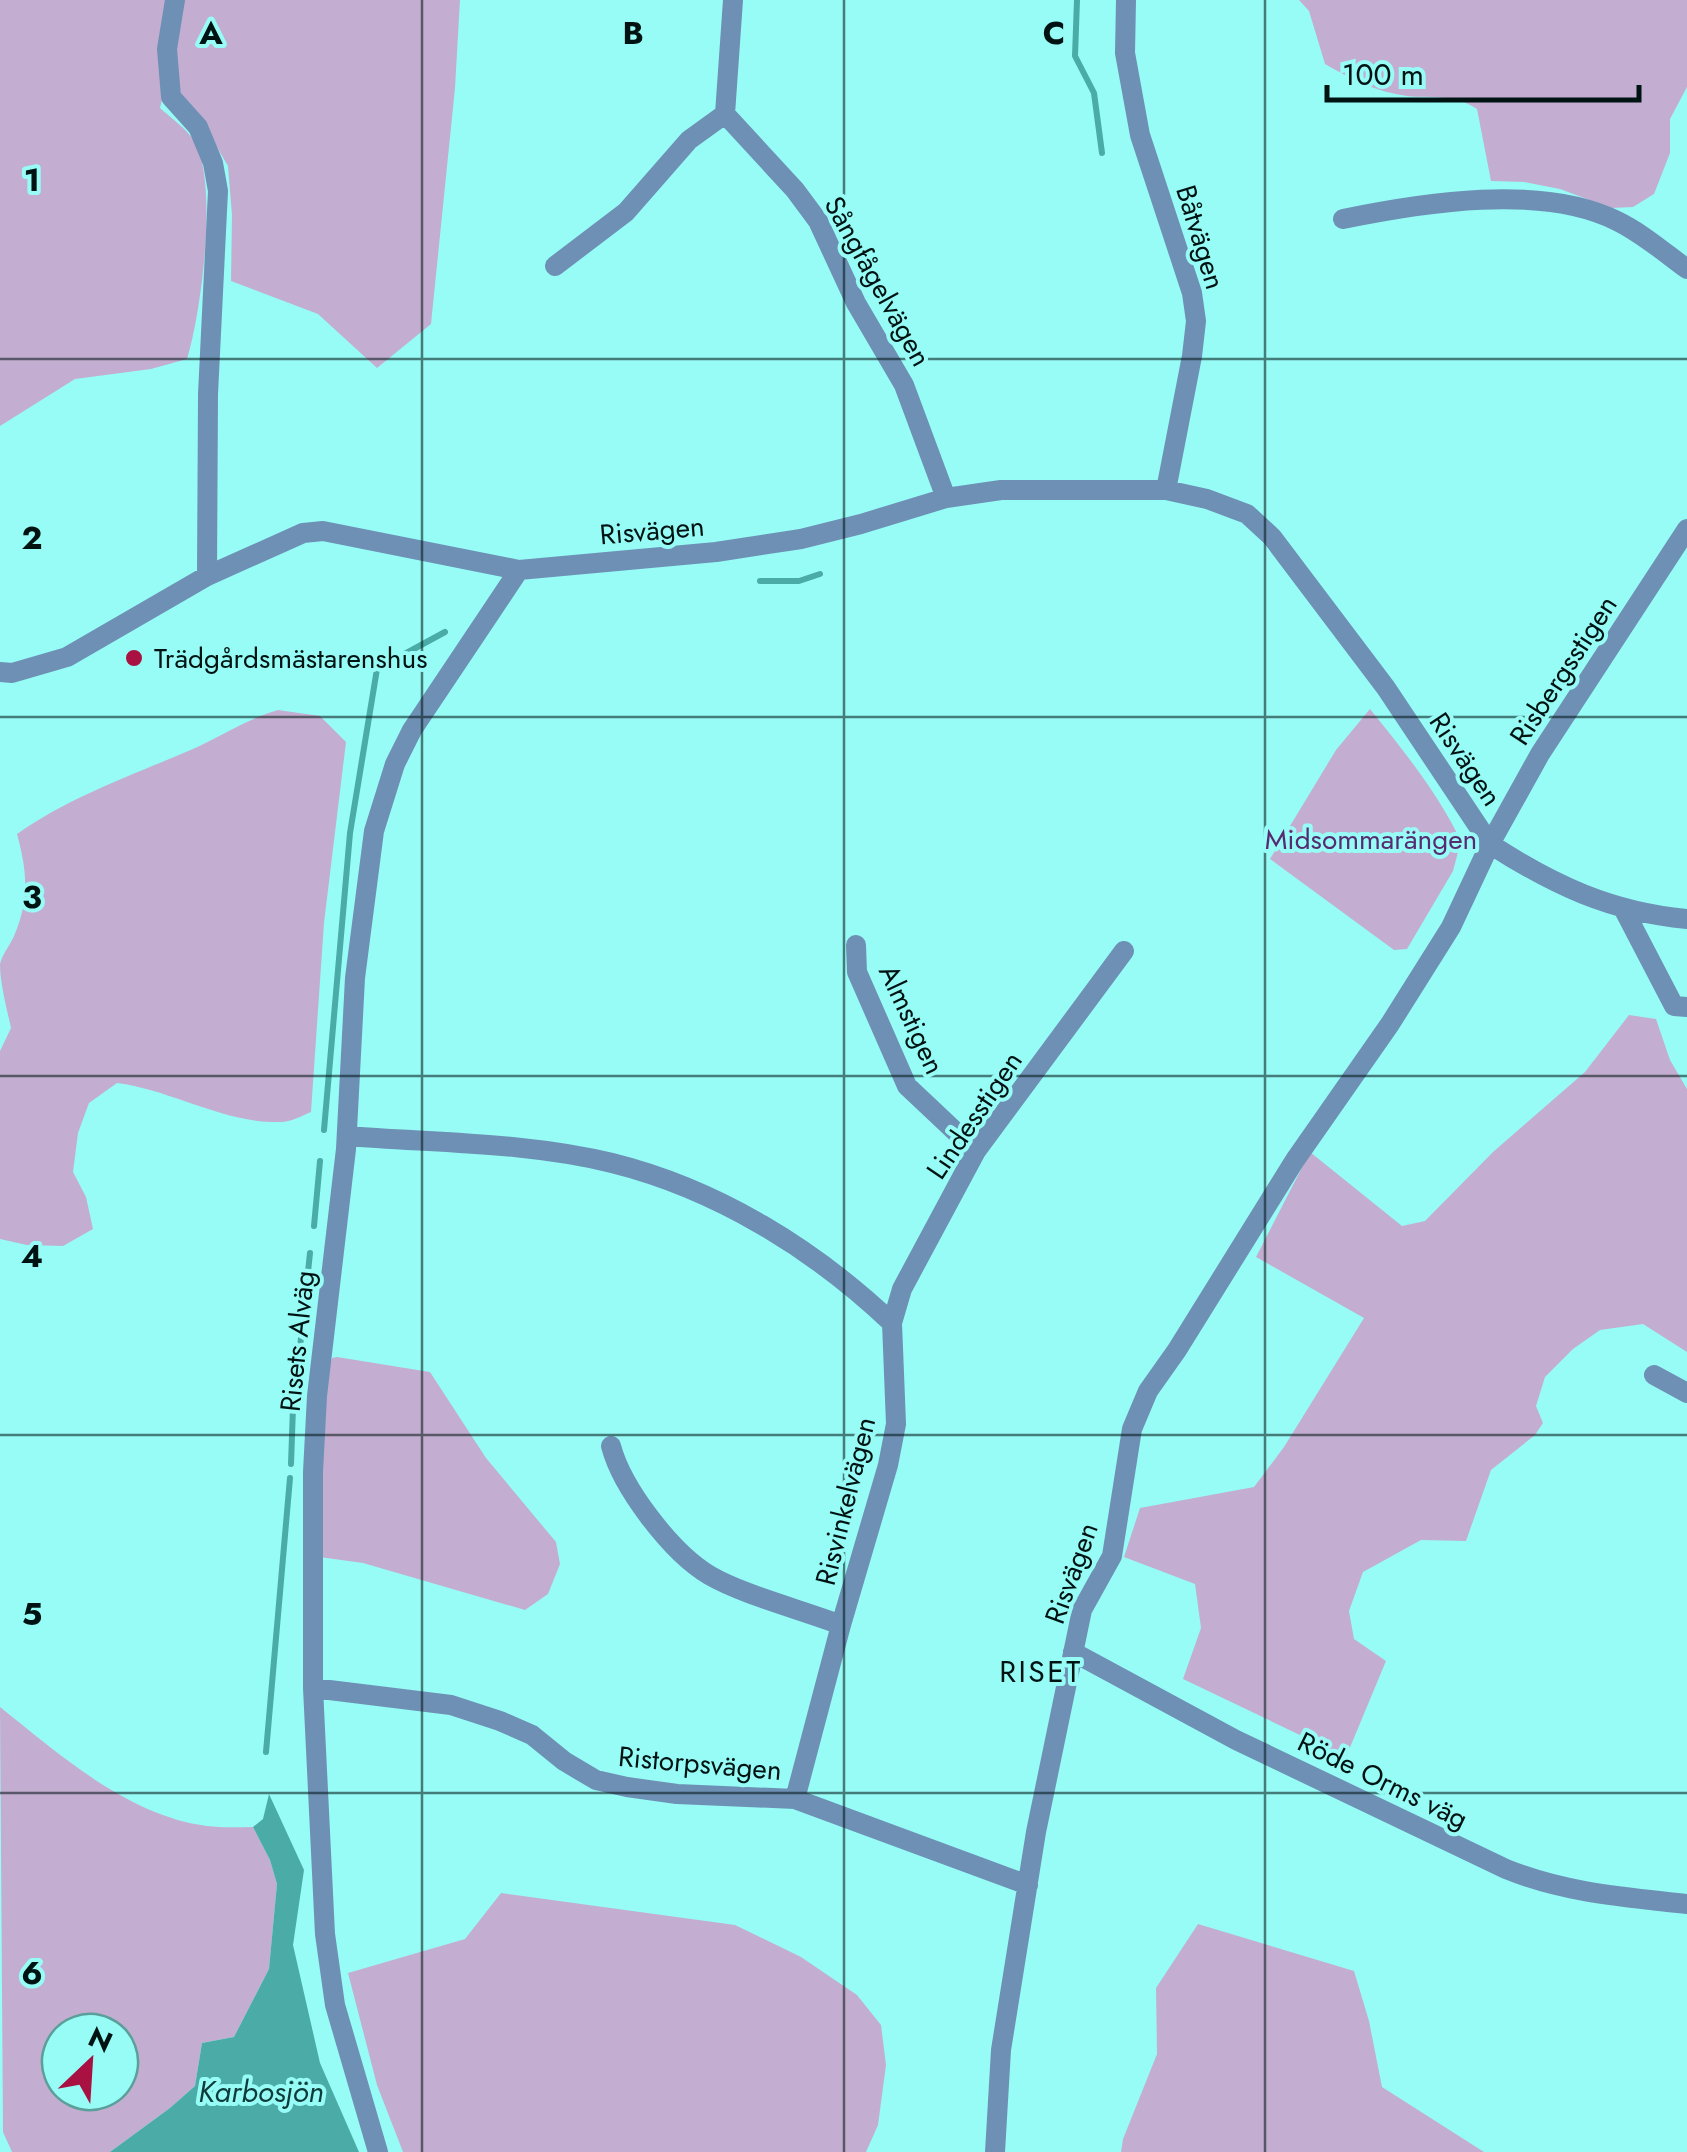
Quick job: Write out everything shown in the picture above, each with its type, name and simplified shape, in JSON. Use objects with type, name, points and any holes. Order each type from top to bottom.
[{"type":"street","points":[[175,0],[167,49],[171,97],[198,126],[218,191],[208,394],[207,576]]},
{"type":"street","points":[[554,266],[626,212],[689,140],[725,114],[732,0]]},
{"type":"street","name":"Båtvägen","points":[[1126,0],[1125,53],[1140,135],[1192,294],[1196,321],[1166,490]]},
{"type":"street","name":"Sångfågelvägen","points":[[725,114],[818,221],[856,302],[904,385],[946,498]]},
{"type":"street","points":[[1342,218],[1404,206],[1468,202],[1558,204],[1616,220],[1687,269]]},
{"type":"street","name":"Risvägen","points":[[0,672],[12,673],[68,657],[207,576],[303,533],[323,531],[519,570],[716,552],[801,538],[946,498],[1002,490],[1166,490],[1207,499],[1247,514],[1272,536],[1386,688],[1490,844],[1451,926],[1148,1391],[1132,1429],[1112,1556],[1082,1610],[1028,1885],[1001,2050],[996,2152]]},
{"type":"street","name":"Risbergsstigen","points":[[1490,844],[1540,754],[1687,529]]},
{"type":"street","name":"Risets Alväg","points":[[378,2152],[335,2005],[325,1934],[313,1688],[314,1453],[347,1136],[354,978],[364,890],[382,802],[412,730],[519,570]]},
{"type":"street","points":[[1490,844],[1534,873],[1624,910],[1687,919]]},
{"type":"street","points":[[1624,910],[1674,1006],[1687,1006]]},
{"type":"street","name":"Almstigen","points":[[856,945],[857,972],[908,1086],[976,1151]]},
{"type":"street","name":"Lindesstigen","points":[[892,1324],[902,1290],[976,1151],[1124,950]]},
{"type":"street","points":[[347,1136],[538,1151],[610,1162],[669,1180],[747,1217],[803,1250],[851,1284],[892,1324]]},
{"type":"street","name":"Risvinkelvägen","points":[[796,1799],[841,1624],[888,1465],[896,1424],[892,1324]]},
{"type":"street","points":[[1654,1375],[1687,1393]]},
{"type":"street","points":[[611,1446],[620,1475],[641,1507],[690,1561],[731,1585],[841,1624]]},
{"type":"street","name":"Röde Orms väg","points":[[1073,1652],[1374,1808],[1532,1879],[1579,1892],[1687,1904]]},
{"type":"street","name":"Ristorpsvägen","points":[[313,1688],[450,1706],[483,1716],[532,1735],[596,1780],[627,1788],[796,1799],[1028,1885]]},
{"type":"green space","points":[[0,0],[460,0],[431,324],[377,368],[318,314],[231,281],[228,166],[198,115],[162,100],[160,108],[194,141],[205,186],[202,281],[187,359],[151,369],[75,379],[0,426]]},
{"type":"green space","points":[[1299,0],[1687,0],[1687,87],[1670,119],[1670,153],[1654,194],[1633,207],[1611,208],[1560,189],[1491,181],[1477,109],[1451,99],[1385,91],[1325,64],[1309,11]]},
{"type":"green space","name":"Midsommarängen","points":[[1370,709],[1431,789],[1461,841],[1453,871],[1407,949],[1394,950],[1270,859],[1336,750]]},
{"type":"green space","points":[[278,710],[320,716],[346,742],[324,923],[311,1112],[285,1122],[239,1118],[117,1083],[89,1103],[78,1133],[73,1172],[86,1197],[93,1229],[63,1246],[0,1239],[0,1051],[11,1028],[0,964],[19,923],[25,897],[25,873],[17,834],[81,797]]},
{"type":"green space","points":[[1629,1015],[1656,1019],[1670,1060],[1687,1089],[1687,1352],[1643,1324],[1600,1330],[1573,1349],[1545,1377],[1536,1406],[1543,1423],[1535,1435],[1491,1470],[1466,1541],[1421,1540],[1363,1572],[1349,1611],[1354,1639],[1386,1661],[1346,1757],[1183,1679],[1201,1628],[1195,1584],[1124,1557],[1140,1508],[1254,1487],[1284,1447],[1364,1318],[1256,1257],[1310,1152],[1402,1226],[1425,1221],[1493,1152],[1585,1072]]},
{"type":"green space","points":[[332,1358],[430,1372],[486,1458],[556,1542],[560,1564],[548,1594],[525,1610],[363,1563],[312,1556],[320,1400]]},
{"type":"green space","points":[[0,1707],[96,1780],[150,1810],[207,1826],[253,1827],[277,1884],[269,1969],[234,2037],[202,2043],[195,2086],[110,2152],[12,2152],[3,2132]]},
{"type":"green space","points":[[501,1893],[735,1925],[801,1957],[857,1995],[881,2025],[886,2065],[878,2125],[866,2152],[403,2152],[377,2085],[348,1973],[465,1939]]},
{"type":"green space","points":[[1198,1924],[1354,1971],[1382,2087],[1484,2152],[1121,2152],[1157,2054],[1156,1988]]},
{"type":"water","name":"Karbosjön","points":[[269,1794],[304,1870],[293,1945],[320,2063],[359,2152],[110,2152],[195,2086],[202,2043],[234,2037],[269,1969],[277,1884],[253,1827],[263,1819]]},
{"type":"waterway","points":[[1077,0],[1075,56],[1094,93],[1102,153]]},
{"type":"waterway","points":[[760,581],[799,581],[820,574]]},
{"type":"waterway","points":[[324,1130],[350,833],[377,669],[445,632]]},
{"type":"waterway","points":[[314,1226],[320,1161]]},
{"type":"waterway","points":[[296,1385],[310,1253]]},
{"type":"waterway","points":[[291,1464],[293,1407]]},
{"type":"waterway","points":[[266,1752],[290,1478]]},
{"type":"place","name":"Trädgårdsmästarenshus","points":[[134,658]]},
{"type":"district","name":"RISET","points":[[1041,1672]]}]
